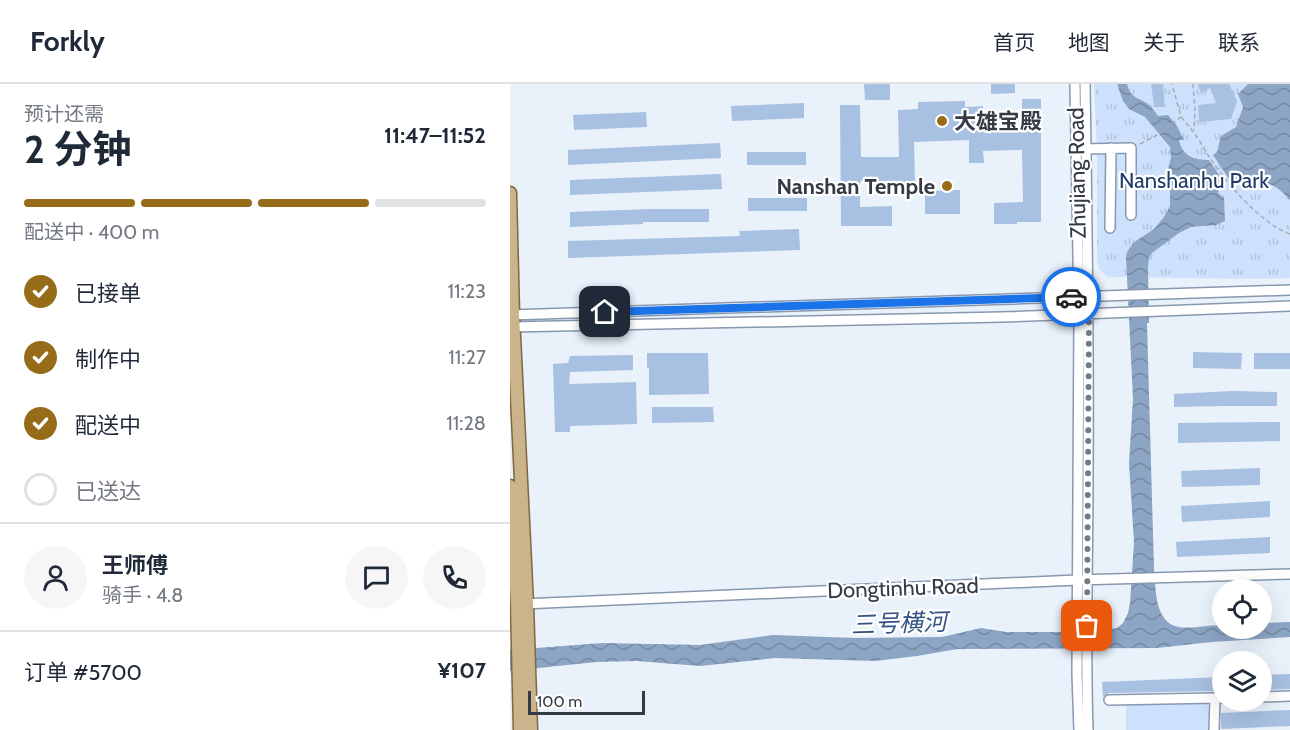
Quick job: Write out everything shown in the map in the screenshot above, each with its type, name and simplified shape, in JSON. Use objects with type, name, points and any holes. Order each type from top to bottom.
[{"type":"main road","points":[[510,193],[523,641],[520,730]]},
{"type":"main road","points":[[510,486],[522,604]]},
{"type":"main road","points":[[523,678],[531,730]]},
{"type":"street","name":"Zhujiang Road","points":[[1075,84],[1084,313],[1088,580],[1082,626]]},
{"type":"street","name":"Zhujiang Road","points":[[1083,296],[1085,84]]},
{"type":"street","points":[[1110,228],[1111,148]]},
{"type":"street","points":[[1076,149],[1131,148],[1131,215]]},
{"type":"street","points":[[512,321],[1083,296],[1290,290]]},
{"type":"street","points":[[512,321],[967,317],[1290,306]]},
{"type":"street","name":"Zhujiang Road","points":[[1084,313],[1077,580],[1088,730]]},
{"type":"street","name":"Dongtinhu Road","points":[[522,604],[1077,580],[1290,574]]},
{"type":"street","name":"Zhujiang Road","points":[[1079,730],[1077,674],[1082,657]]},
{"type":"street","points":[[1272,697],[1290,696]]},
{"type":"street","points":[[1109,700],[1212,698]]},
{"type":"street","points":[[1214,730],[1217,711]]},
{"type":"path","points":[[1172,84],[1181,117],[1194,131],[1227,182],[1270,224],[1290,234]]},
{"type":"path","points":[[1193,84],[1194,131]]},
{"type":"path","points":[[1131,148],[1157,135],[1181,117]]},
{"type":"green space","name":"Nanshanhu Park","points":[[1094,84],[1290,84],[1290,278],[1108,277],[1099,269]]},
{"type":"green space","points":[[1126,700],[1208,700],[1208,730],[1126,730]]},
{"type":"water","points":[[1117,84],[1127,84],[1133,95],[1148,104],[1158,116],[1168,115],[1184,140],[1179,140],[1183,150],[1194,158],[1209,160],[1224,182],[1218,193],[1224,198],[1225,221],[1216,225],[1191,227],[1179,233],[1152,253],[1149,258],[1149,323],[1147,323],[1154,569],[1158,604],[1165,619],[1171,624],[1189,628],[1212,626],[1212,639],[1259,639],[1157,648],[958,649],[875,661],[775,658],[700,666],[637,661],[596,662],[510,671],[510,650],[603,643],[700,645],[773,635],[856,638],[942,637],[981,628],[1006,632],[1064,632],[1109,630],[1123,623],[1130,603],[1134,542],[1129,463],[1133,399],[1126,257],[1133,243],[1154,229],[1170,206],[1168,169],[1171,158],[1170,147],[1145,117],[1129,109],[1123,101]]},
{"type":"water","points":[[1248,84],[1290,84],[1290,200],[1276,188],[1262,181],[1229,179],[1213,155],[1217,152],[1221,136],[1236,127],[1243,107],[1238,94]]},
{"type":"water","points":[[1290,622],[1290,637],[1272,638],[1272,623]]},
{"type":"building","points":[[864,84],[890,84],[890,100],[865,100]]},
{"type":"building","points":[[991,84],[1015,84],[1015,93],[991,94]]},
{"type":"building","points":[[1151,84],[1163,84],[1165,107],[1154,107]]},
{"type":"building","points":[[1197,84],[1229,84],[1237,101],[1231,119],[1199,122],[1198,105],[1216,103],[1210,88],[1201,93]]},
{"type":"building","points":[[1022,99],[1041,99],[1041,222],[994,224],[994,203],[1023,202],[1022,150],[983,151],[984,163],[969,163],[969,140],[914,142],[915,183],[860,181],[860,207],[892,206],[892,226],[841,226],[840,105],[860,105],[861,157],[899,157],[898,110],[918,109],[918,102],[965,101],[965,107],[983,106],[983,128],[1022,128]]},
{"type":"building","points":[[804,103],[804,118],[732,121],[731,106]]},
{"type":"building","points":[[646,112],[647,127],[574,130],[573,115]]},
{"type":"building","points":[[720,143],[721,158],[568,165],[568,150]]},
{"type":"building","points":[[747,152],[806,152],[806,165],[747,165]]},
{"type":"building","points":[[721,174],[722,189],[570,195],[570,180]]},
{"type":"building","points":[[960,190],[960,214],[925,214],[925,191]]},
{"type":"building","points":[[748,198],[807,198],[807,211],[748,211]]},
{"type":"building","points":[[709,209],[709,222],[643,222],[643,224],[570,227],[570,212]]},
{"type":"building","points":[[799,229],[800,250],[568,258],[568,241],[740,236],[739,231]]},
{"type":"building","points":[[1193,352],[1242,353],[1241,369],[1193,368]]},
{"type":"building","points":[[647,353],[708,353],[709,394],[649,395]]},
{"type":"building","points":[[1254,353],[1290,353],[1290,369],[1254,369]]},
{"type":"building","points":[[633,355],[633,370],[570,372],[569,384],[636,382],[637,424],[570,426],[570,432],[555,432],[553,364],[568,363],[570,356]]},
{"type":"building","points":[[1232,391],[1277,392],[1277,406],[1174,407],[1174,394]]},
{"type":"building","points":[[652,407],[713,407],[714,422],[652,423]]},
{"type":"building","points":[[1280,422],[1280,441],[1178,443],[1178,423]]},
{"type":"building","points":[[1260,468],[1260,485],[1182,487],[1181,471]]},
{"type":"building","points":[[1270,501],[1270,517],[1182,522],[1181,506]]},
{"type":"building","points":[[1270,537],[1270,553],[1177,557],[1176,542]]},
{"type":"building","points":[[1290,674],[1290,689],[1272,690],[1272,675]]},
{"type":"building","points":[[1212,677],[1212,691],[1109,693],[1103,697],[1102,682]]},
{"type":"building","points":[[1290,710],[1290,726],[1221,729],[1221,713]]},
{"type":"way so far","points":[[1071,297],[1088,296],[1089,313],[1087,626]]},
{"type":"place","name":"大雄宝殿","points":[[942,121]]},
{"type":"place","name":"Nanshan Temple","points":[[947,186]]},
{"type":"route","points":[[605,312],[1071,297]]},
{"type":"water label","name":"三号横河","points":[[899,623]]}]
